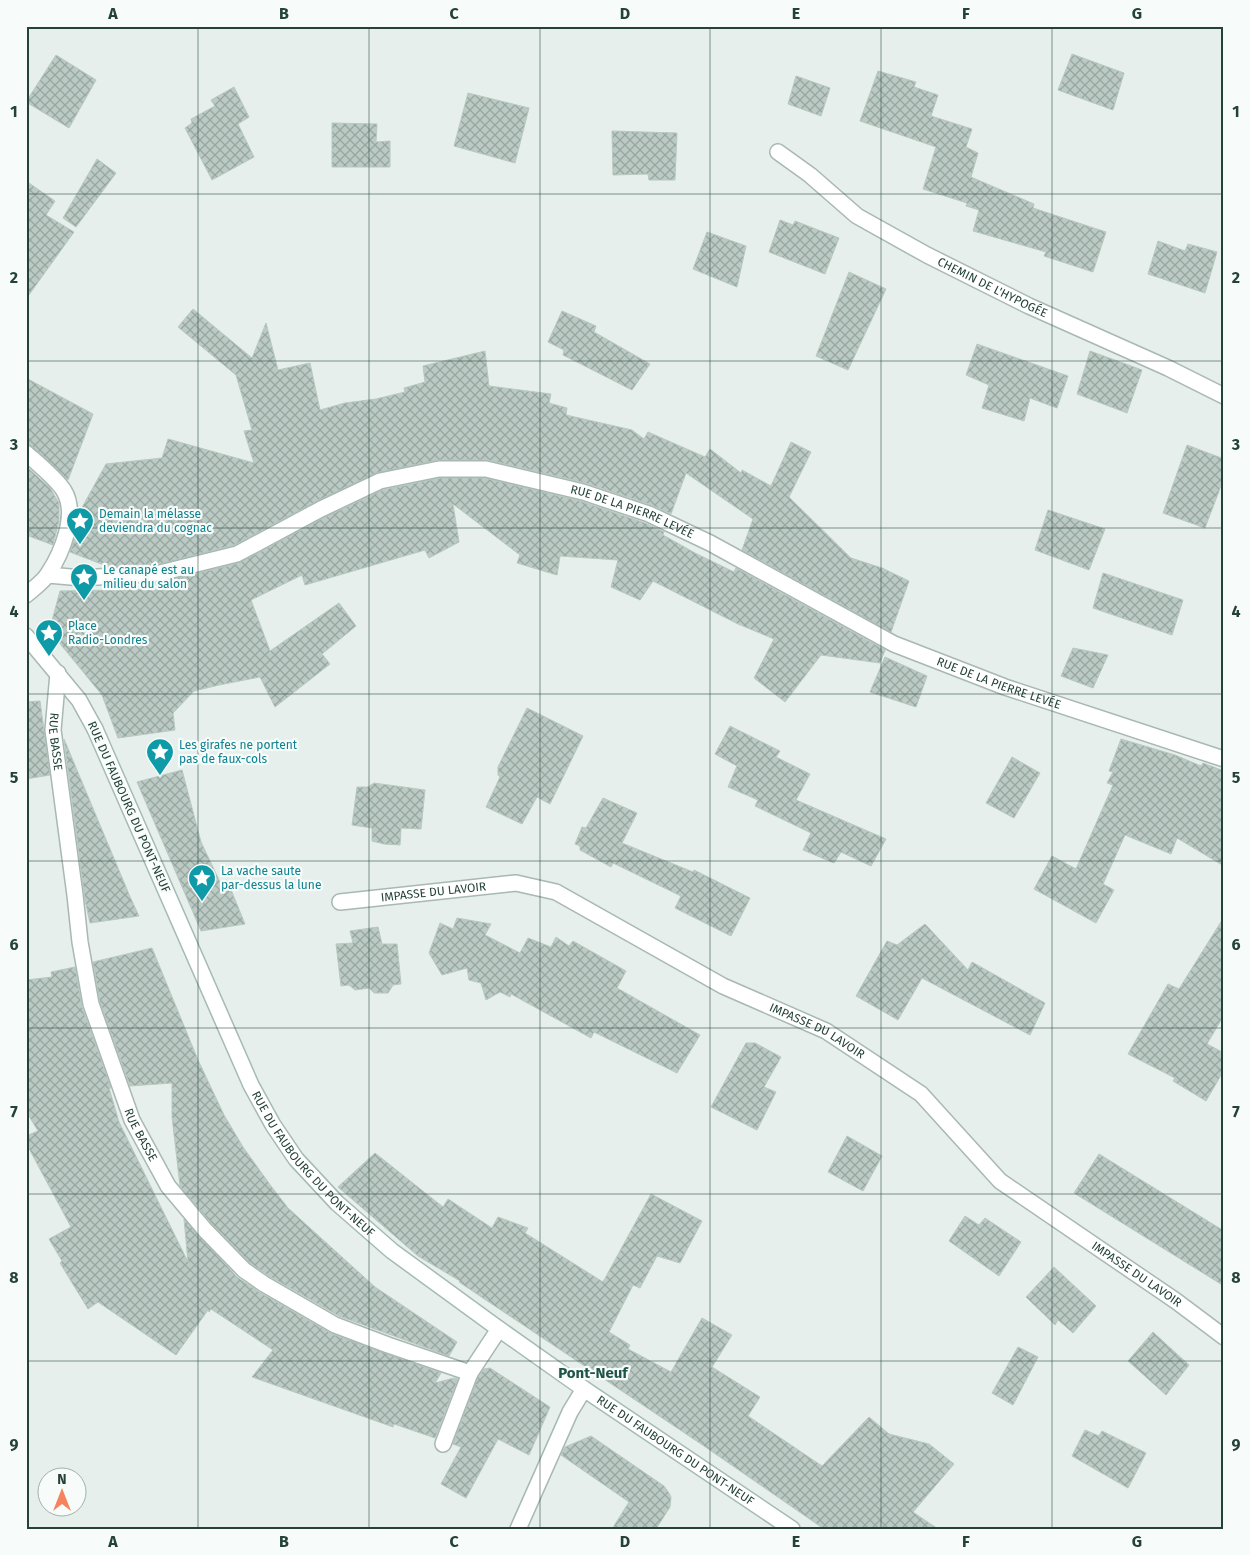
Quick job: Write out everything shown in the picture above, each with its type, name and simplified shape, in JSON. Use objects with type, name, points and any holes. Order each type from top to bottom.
[{"type":"street","name":"CHEMIN DE L'HYPOGÉE","points":[[778,152],[810,175],[857,216],[927,255],[1029,306],[1168,368],[1224,396]]},
{"type":"street","points":[[26,453],[64,490],[69,503],[70,524],[48,575],[26,595]]},
{"type":"street","name":"RUE DE LA PIERRE LEVÉE","points":[[48,575],[82,578],[160,573],[237,554],[321,509],[380,481],[439,469],[486,469],[583,492],[649,514],[710,543],[894,644],[1005,687],[1224,759]]},
{"type":"street","name":"RUE DU FAUBOURG DU PONT-NEUF","points":[[26,636],[79,700],[95,729],[251,1085],[272,1125],[296,1159],[337,1203],[392,1251],[584,1389],[792,1529]]},
{"type":"street","name":"RUE BASSE","points":[[58,673],[53,730],[76,895],[80,942],[91,1004],[132,1120],[168,1186],[205,1230],[244,1270],[264,1284],[335,1324],[388,1345],[470,1373]]},
{"type":"street","name":"IMPASSE DU LAVOIR","points":[[340,902],[516,883],[556,892],[723,986],[826,1031],[921,1094],[1000,1181],[1176,1301],[1224,1337]]},
{"type":"street","points":[[443,1444],[470,1373],[499,1329]]},
{"type":"street","points":[[518,1529],[570,1412],[584,1389]]},
{"type":"building","points":[[1072,54],[1124,73],[1113,110],[1058,90]]},
{"type":"building","points":[[56,55],[96,80],[69,128],[26,102]]},
{"type":"building","points":[[878,71],[916,82],[914,87],[938,95],[931,116],[972,129],[966,147],[978,153],[971,177],[1034,204],[1033,208],[1106,232],[1093,272],[1044,256],[1046,252],[973,231],[979,210],[966,206],[967,203],[923,189],[936,147],[860,121]]},
{"type":"building","points":[[796,76],[830,88],[821,116],[788,104]]},
{"type":"building","points":[[234,87],[249,117],[238,124],[254,157],[212,180],[185,128],[192,123],[191,119],[215,106],[211,100]]},
{"type":"building","points":[[468,93],[529,108],[515,163],[454,146]]},
{"type":"building","points":[[332,123],[377,124],[376,142],[390,141],[390,167],[332,167]]},
{"type":"building","points":[[612,131],[677,133],[675,180],[649,180],[648,174],[613,175]]},
{"type":"building","points":[[97,159],[116,173],[76,227],[63,218]]},
{"type":"building","points":[[26,181],[55,201],[46,215],[74,232],[26,299]]},
{"type":"building","points":[[780,220],[793,225],[795,221],[839,238],[825,274],[769,252]]},
{"type":"building","points":[[707,232],[746,246],[737,287],[693,269]]},
{"type":"building","points":[[1158,241],[1185,251],[1188,244],[1217,252],[1205,293],[1148,274]]},
{"type":"building","points":[[849,272],[886,289],[848,370],[816,356]]},
{"type":"building","points":[[193,309],[252,358],[266,323],[278,370],[310,363],[320,410],[345,403],[376,399],[405,392],[404,388],[425,382],[423,366],[485,351],[489,386],[551,394],[549,403],[567,408],[566,415],[632,430],[644,439],[648,432],[705,457],[710,449],[741,473],[742,470],[771,486],[791,442],[811,452],[789,497],[851,558],[882,568],[909,581],[891,632],[742,550],[753,519],[686,473],[671,514],[652,505],[586,483],[488,460],[437,460],[376,473],[317,501],[234,545],[159,564],[109,567],[70,552],[76,535],[79,513],[106,464],[162,458],[168,439],[254,463],[244,431],[252,430],[236,375],[178,327]]},
{"type":"building","points":[[562,311],[596,326],[594,332],[650,364],[632,390],[563,355],[564,350],[548,342]]},
{"type":"building","points":[[977,344],[1068,376],[1057,408],[1030,398],[1024,421],[982,408],[989,385],[966,375]]},
{"type":"building","points":[[1090,351],[1142,370],[1127,413],[1077,394]]},
{"type":"building","points":[[26,378],[93,414],[68,480],[32,446],[26,444]]},
{"type":"building","points":[[1187,445],[1224,459],[1224,478],[1205,528],[1163,513]]},
{"type":"building","points":[[26,466],[50,488],[59,503],[59,521],[53,545],[26,535]]},
{"type":"building","points":[[440,478],[485,478],[580,501],[645,523],[664,532],[663,535],[695,553],[734,572],[736,568],[885,650],[880,663],[821,655],[785,702],[754,678],[774,639],[738,624],[653,581],[640,600],[611,587],[618,560],[560,556],[557,575],[517,563],[520,555],[453,504],[459,542],[429,558],[425,550],[305,585],[302,575],[251,600],[270,651],[339,603],[356,626],[322,654],[330,664],[275,707],[260,677],[219,685],[194,691],[173,713],[175,730],[118,738],[102,695],[57,640],[50,628],[60,591],[166,589],[151,583],[239,563],[325,517],[383,490]]},
{"type":"building","points":[[1048,510],[1105,529],[1089,570],[1035,550]]},
{"type":"building","points":[[1103,573],[1183,600],[1172,635],[1093,608]]},
{"type":"building","points":[[1073,648],[1108,655],[1093,688],[1061,676]]},
{"type":"building","points":[[885,657],[927,676],[916,707],[870,692]]},
{"type":"building","points":[[40,701],[50,775],[26,779],[26,702]]},
{"type":"building","points":[[527,708],[583,736],[550,804],[537,797],[522,824],[486,807],[500,777],[498,775],[498,767]]},
{"type":"building","points":[[730,726],[780,751],[776,757],[810,774],[796,800],[886,839],[871,866],[841,852],[834,863],[803,850],[811,833],[755,806],[758,800],[728,787],[737,766],[715,754]]},
{"type":"building","points":[[64,739],[139,916],[90,923],[85,900]]},
{"type":"building","points":[[1121,739],[1175,755],[1201,766],[1203,763],[1224,771],[1224,866],[1177,838],[1171,854],[1125,835],[1103,884],[1114,890],[1096,923],[1034,889],[1052,856],[1076,869],[1113,785],[1107,783],[1113,772],[1109,771]]},
{"type":"building","points":[[1012,757],[1040,773],[1014,818],[986,803]]},
{"type":"building","points":[[182,770],[201,842],[220,882],[227,880],[245,924],[201,931],[137,782]]},
{"type":"building","points":[[374,783],[425,790],[421,829],[401,828],[400,845],[372,841],[372,828],[352,825],[357,787],[368,787]]},
{"type":"building","points":[[603,798],[637,813],[622,843],[693,872],[694,870],[750,898],[731,936],[675,908],[681,896],[613,863],[611,867],[580,850],[580,846],[575,844],[582,827],[586,828]]},
{"type":"building","points":[[1224,917],[1224,1015],[1207,1044],[1224,1053],[1224,1070],[1206,1101],[1173,1081],[1175,1078],[1128,1054],[1168,984],[1179,989]]},
{"type":"building","points":[[457,918],[491,924],[485,935],[520,953],[528,938],[551,947],[556,937],[569,946],[573,941],[626,971],[617,988],[700,1035],[677,1073],[594,1032],[591,1038],[511,994],[510,997],[500,992],[486,1000],[481,983],[469,980],[467,968],[442,975],[429,953],[440,923],[453,929]]},
{"type":"building","points":[[925,924],[968,970],[972,962],[1045,1003],[1030,1035],[922,978],[898,1020],[856,996],[887,941],[897,945]]},
{"type":"building","points":[[378,927],[382,944],[397,944],[401,984],[393,985],[388,993],[374,993],[369,988],[355,990],[349,985],[341,986],[336,944],[353,943],[350,931]]},
{"type":"building","points":[[152,948],[198,1060],[224,1115],[243,1147],[271,1186],[288,1208],[375,1287],[457,1342],[449,1356],[339,1316],[269,1276],[250,1263],[212,1224],[180,1186],[172,1117],[172,1083],[130,1086],[100,1002],[93,962]]},
{"type":"building","points":[[75,967],[82,1007],[111,1088],[109,1088],[119,1122],[188,1262],[184,1219],[237,1277],[259,1292],[332,1334],[441,1373],[435,1383],[454,1378],[458,1379],[435,1438],[394,1424],[393,1427],[252,1377],[273,1350],[211,1309],[209,1312],[208,1310],[176,1355],[98,1302],[88,1309],[60,1263],[62,1261],[49,1239],[71,1227],[26,1143],[26,1136],[38,1131],[26,1111],[26,980],[52,977],[51,972]]},
{"type":"building","points":[[746,1043],[755,1043],[781,1057],[764,1087],[776,1092],[757,1130],[711,1107]]},
{"type":"building","points":[[847,1136],[882,1156],[863,1191],[828,1172]]},
{"type":"building","points":[[375,1153],[443,1207],[448,1199],[492,1228],[498,1217],[528,1228],[525,1233],[603,1282],[651,1194],[702,1221],[680,1263],[657,1256],[640,1288],[633,1285],[609,1332],[630,1345],[628,1349],[671,1372],[702,1318],[732,1335],[712,1367],[760,1397],[748,1416],[822,1466],[869,1417],[889,1434],[929,1444],[954,1464],[913,1512],[938,1529],[824,1529],[460,1281],[418,1256],[338,1187]]},
{"type":"building","points":[[1099,1154],[1224,1231],[1224,1286],[1074,1193]]},
{"type":"building","points":[[965,1216],[979,1225],[985,1218],[1021,1242],[999,1276],[949,1241]]},
{"type":"building","points":[[1054,1267],[1096,1306],[1073,1333],[1058,1320],[1055,1325],[1026,1297]]},
{"type":"building","points":[[1153,1332],[1189,1365],[1166,1395],[1128,1361]]},
{"type":"building","points":[[1018,1347],[1038,1357],[1013,1405],[992,1393]]},
{"type":"building","points":[[490,1368],[550,1407],[529,1455],[498,1439],[466,1498],[441,1484],[461,1447],[453,1444],[478,1377],[484,1369]]},
{"type":"building","points":[[1085,1430],[1099,1436],[1102,1431],[1146,1453],[1128,1488],[1072,1456]]},
{"type":"building","points":[[591,1436],[664,1486],[669,1493],[671,1497],[670,1507],[656,1529],[612,1529],[629,1502],[561,1455],[565,1447]]},
{"type":"place","name":"Demain la mélasse deviendra du cognac","points":[[80,545]]},
{"type":"place","name":"Le canapé est au milieu du salon","points":[[84,601]]},
{"type":"place","name":"Place Radio-Londres","points":[[49,657]]},
{"type":"place","name":"Les girafes ne portent pas de faux-cols","points":[[160,776]]},
{"type":"place","name":"La vache saute par-dessus la lune","points":[[202,902]]},
{"type":"district","name":"Pont-Neuf","points":[[593,1373]]}]
